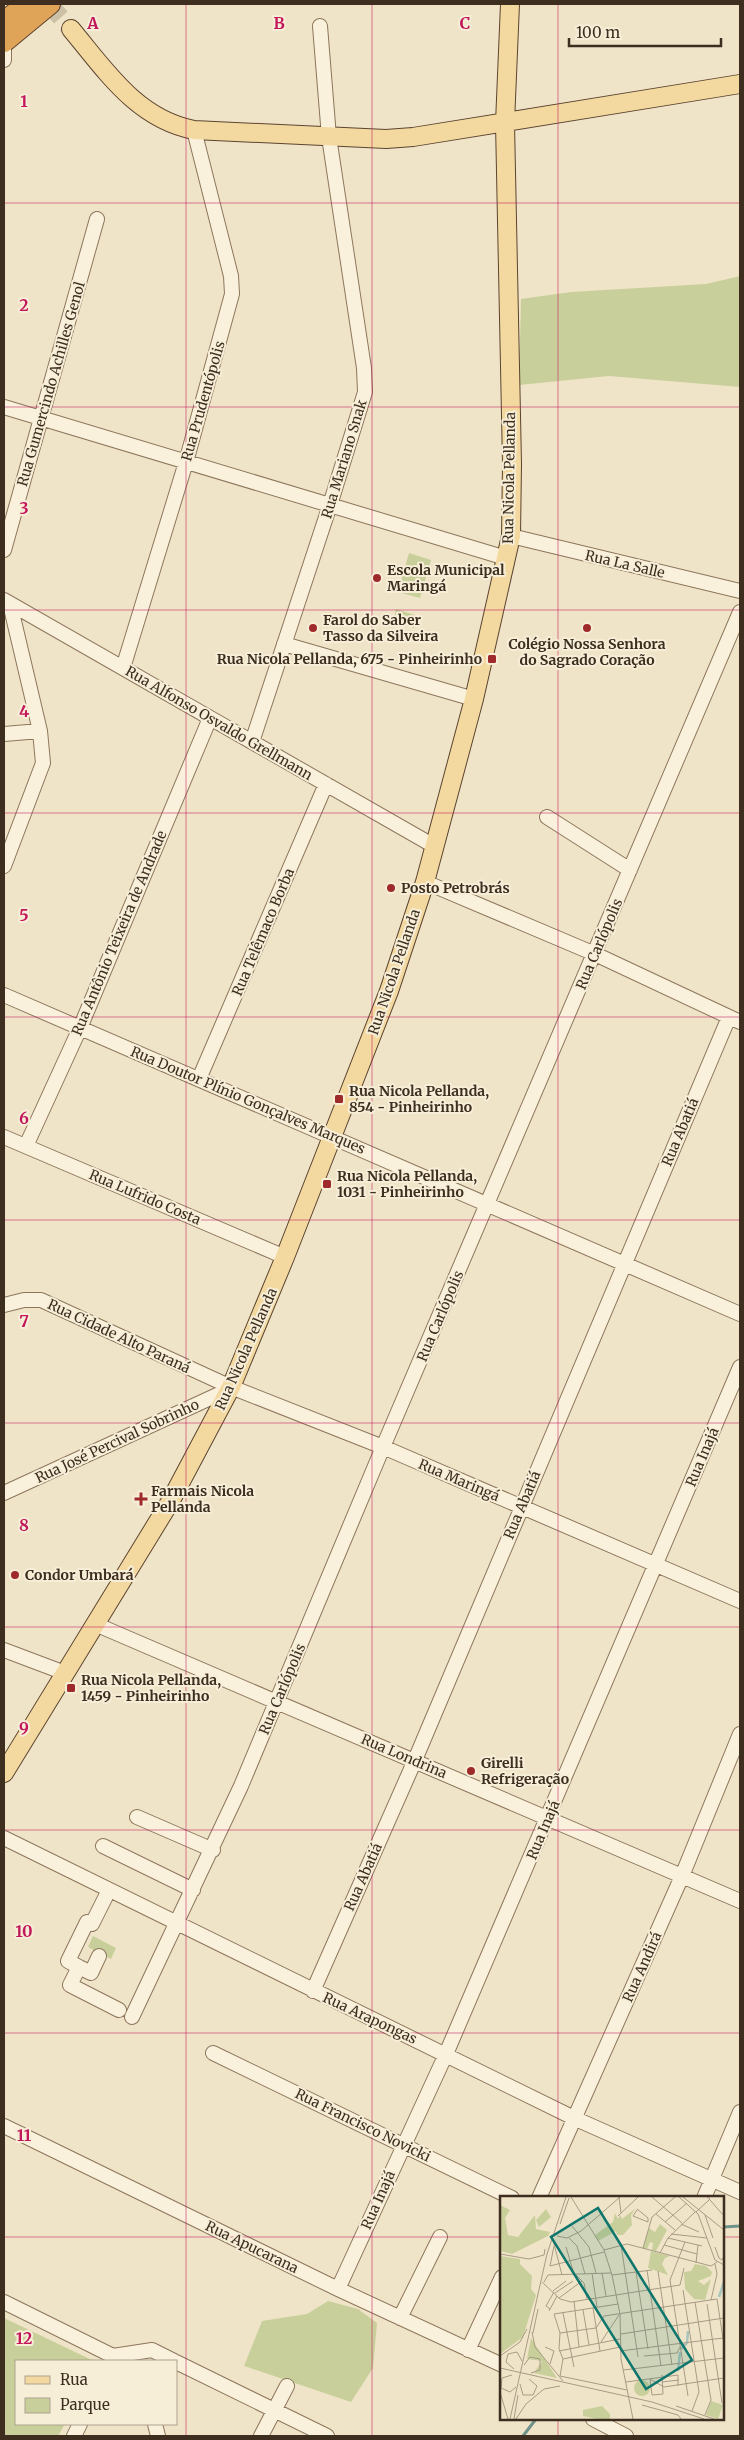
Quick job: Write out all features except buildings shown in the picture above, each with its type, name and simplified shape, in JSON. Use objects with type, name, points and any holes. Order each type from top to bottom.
[{"type":"highway","points":[[4,22],[26,4]]},
{"type":"highway","points":[[4,42],[50,4]]},
{"type":"main road","name":"Rua Nicola Pellanda","points":[[4,1771],[170,1502],[231,1388],[333,1137],[389,991],[425,882],[474,698],[510,536],[512,464],[505,122],[510,4]]},
{"type":"main road","points":[[71,29],[129,98],[147,112],[177,127],[194,130],[330,137],[413,137],[740,84]]},
{"type":"street","name":"Rua Mariano Snak","points":[[252,742],[330,505],[364,392],[364,368],[330,137],[320,26]]},
{"type":"street","points":[[4,48],[4,60]]},
{"type":"street","name":"Rua Prudentópolis","points":[[123,668],[186,462],[232,294],[231,276],[194,130]]},
{"type":"street","name":"Rua Gumercindo Achilles Genol","points":[[4,550],[97,219]]},
{"type":"street","points":[[4,407],[506,558]]},
{"type":"street","name":"Rua La Salle","points":[[510,536],[740,591]]},
{"type":"street","points":[[4,866],[43,763],[40,731],[7,602]]},
{"type":"street","name":"Rua Alfonso Osvaldo Grellmann","points":[[7,602],[434,846]]},
{"type":"street","name":"Rua Carlópolis","points":[[132,2017],[178,1924],[278,1701],[383,1447],[740,612]]},
{"type":"street","points":[[284,644],[474,698]]},
{"type":"street","name":"Rua Antônio Teixeira de Andrade","points":[[26,1146],[80,1028],[210,718]]},
{"type":"street","points":[[4,734],[40,731]]},
{"type":"street","name":"Rua Telêmaco Borba","points":[[199,1079],[326,784]]},
{"type":"street","points":[[547,817],[630,870]]},
{"type":"street","points":[[425,882],[594,954],[735,1020]]},
{"type":"street","name":"Rua Doutor Plínio Gonçalves Marques","points":[[4,995],[740,1314]]},
{"type":"street","name":"Rua Abatiá","points":[[312,1991],[415,1760],[624,1263],[735,1020]]},
{"type":"street","name":"Rua Lufrido Costa","points":[[4,1137],[285,1257]]},
{"type":"street","name":"Rua Cidade Alto Paraná","points":[[4,1305],[24,1300],[41,1300],[231,1388]]},
{"type":"street","name":"Rua Inajá","points":[[338,2289],[446,2054],[740,1367]]},
{"type":"street","name":"Rua Maringá","points":[[231,1388],[383,1447],[740,1601]]},
{"type":"street","name":"Rua José Percival Sobrinho","points":[[4,1493],[231,1388]]},
{"type":"street","name":"Rua Londrina","points":[[95,1624],[740,1901]]},
{"type":"street","points":[[4,1650],[65,1673]]},
{"type":"street","name":"Rua Andirá","points":[[540,2196],[576,2119],[682,1876],[740,1734]]},
{"type":"street","points":[[137,1817],[212,1850]]},
{"type":"street","name":"Rua Arapongas","points":[[4,1838],[312,1991],[446,2054],[576,2119],[704,2191],[740,2192]]},
{"type":"street","points":[[103,1846],[193,1890]]},
{"type":"street","points":[[99,1956],[91,1973],[68,1961],[87,1922],[92,1924],[109,1890]]},
{"type":"street","points":[[79,1967],[70,1985],[120,2010]]},
{"type":"street","name":"Rua Francisco Novicki","points":[[214,2053],[508,2196]]},
{"type":"street","points":[[704,2191],[740,2112]]},
{"type":"street","name":"Rua Apucarana","points":[[4,2126],[338,2289],[500,2364]]},
{"type":"street","points":[[400,2318],[440,2237]]},
{"type":"street","points":[[468,2350],[500,2282]]},
{"type":"street","points":[[4,2302],[115,2359],[152,2350],[171,2360]]},
{"type":"street","points":[[178,2363],[327,2436]]},
{"type":"street","points":[[260,2436],[287,2386]]},
{"type":"street","points":[[595,2420],[626,2436]]},
{"type":"green space","points":[[740,276],[740,387],[609,376],[519,385],[521,299],[571,292],[706,284]]},
{"type":"green space","points":[[409,553],[431,560],[420,598],[398,592]]},
{"type":"green space","points":[[396,609],[418,616],[414,628],[393,621]]},
{"type":"green space","points":[[93,1936],[116,1948],[111,1959],[88,1947]]},
{"type":"green space","points":[[328,2301],[358,2309],[377,2323],[373,2368],[351,2402],[244,2366],[262,2321],[307,2314]]},
{"type":"green space","points":[[4,2318],[92,2360],[15,2360],[15,2425],[64,2425],[58,2436],[4,2436]]},
{"type":"waterway","points":[[724,2227],[740,2226]]},
{"type":"waterway","points":[[523,2436],[535,2420]]},
{"type":"tunnel","points":[[49,4],[71,29]]},
{"type":"place","name":"Escola Municipal Maringá","points":[[377,578]]},
{"type":"place","name":"Farol do Saber Tasso da Silveira","points":[[313,628]]},
{"type":"place","name":"Colégio Nossa Senhora do Sagrado Coração","points":[[587,628]]},
{"type":"place","name":"Rua Nicola Pellanda, 675 - Pinheirinho","points":[[492,659]]},
{"type":"place","name":"Posto Petrobrás","points":[[391,888]]},
{"type":"place","name":"Rua Nicola Pellanda, 854 - Pinheirinho","points":[[339,1099]]},
{"type":"place","name":"Rua Nicola Pellanda, 1031 - Pinheirinho","points":[[327,1184]]},
{"type":"place","name":"Farmais Nicola Pellanda","points":[[141,1499]]},
{"type":"place","name":"Condor Umbará","points":[[15,1575]]},
{"type":"place","name":"Rua Nicola Pellanda, 1459 - Pinheirinho","points":[[71,1688]]},
{"type":"place","name":"Girelli Refrigeração","points":[[471,1771]]}]
